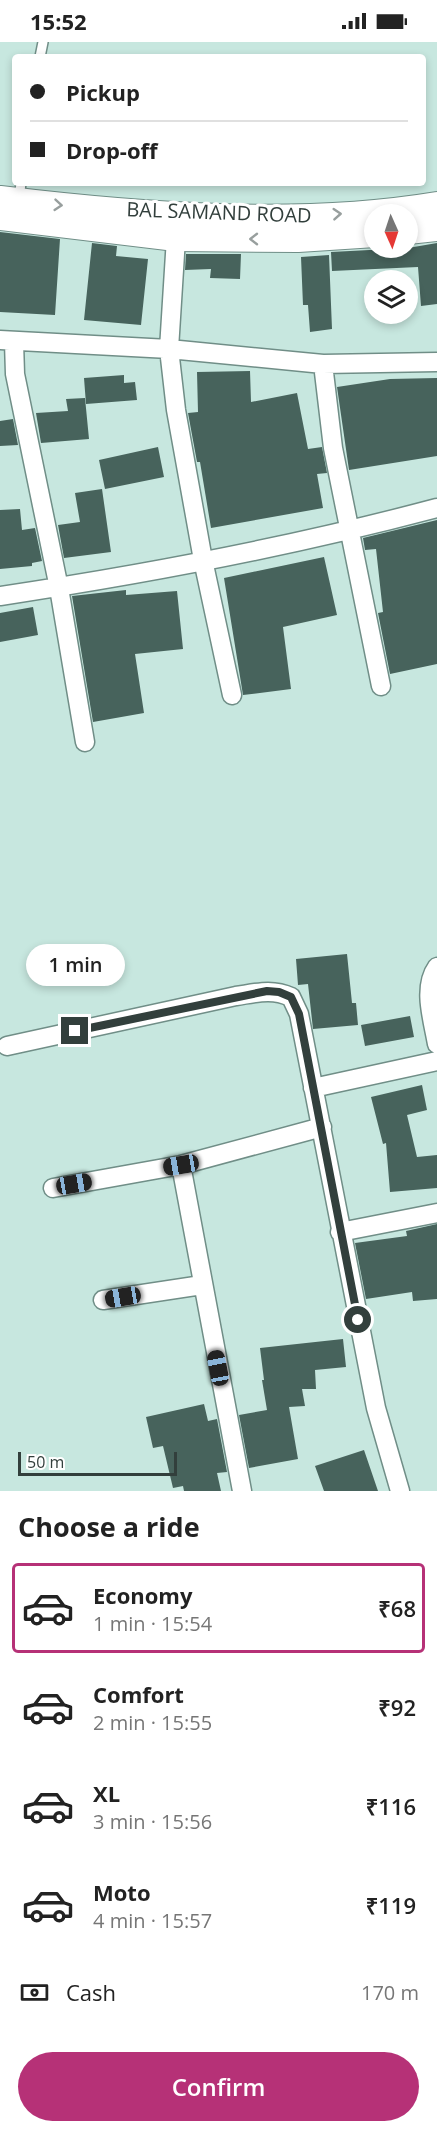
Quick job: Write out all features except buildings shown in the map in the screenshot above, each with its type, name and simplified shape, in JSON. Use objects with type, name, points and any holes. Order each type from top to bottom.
[{"type":"main road","name":"BAL SAMAND ROAD","points":[[11,204],[229,217],[330,215],[426,220]]},
{"type":"main road","name":"BAL SAMAND ROAD","points":[[11,204],[176,238],[298,240],[364,235]]},
{"type":"street","points":[[176,238],[169,350],[176,410],[203,560],[232,695]]},
{"type":"street","points":[[85,742],[58,588],[7,341],[169,350],[323,364],[437,362]]},
{"type":"street","points":[[323,364],[333,448],[381,686]]},
{"type":"street","points":[[0,596],[58,588],[350,531],[437,508]]},
{"type":"street","points":[[437,967],[430,976],[429,988],[437,1044]]},
{"type":"street","points":[[7,1046],[236,996],[267,991],[279,992],[291,997],[299,1014],[376,1408],[400,1491]]},
{"type":"street","points":[[314,1088],[437,1061]]},
{"type":"street","points":[[53,1188],[181,1165],[322,1127]]},
{"type":"street","points":[[181,1165],[202,1285],[219,1412],[242,1491]]},
{"type":"street","points":[[340,1232],[437,1213]]},
{"type":"street","points":[[104,1300],[202,1285]]},
{"type":"route","points":[[75,1031],[267,991],[279,992],[291,997],[299,1014],[358,1320]]}]
